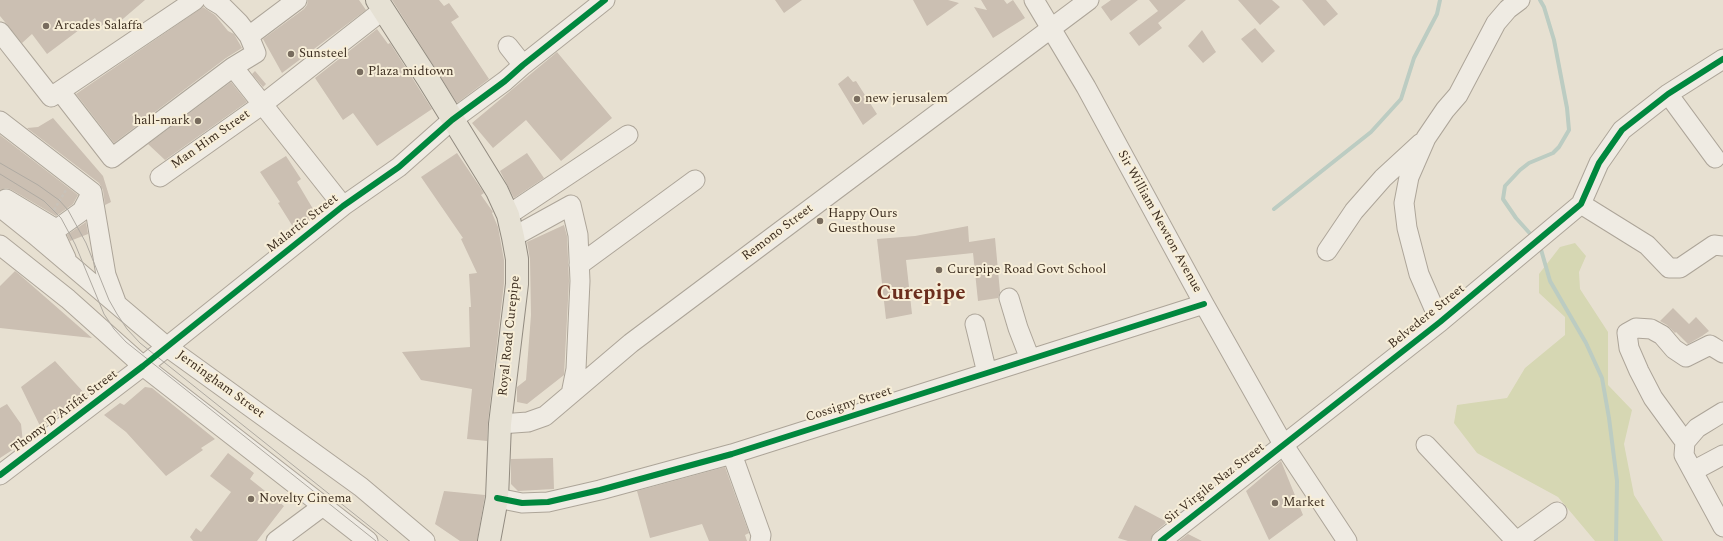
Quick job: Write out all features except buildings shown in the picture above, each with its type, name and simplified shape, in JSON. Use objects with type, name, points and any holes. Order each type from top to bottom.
[{"type":"main road","name":"Royal Road Curepipe","points":[[380,5],[428,79],[497,191],[508,215],[513,238],[517,259],[517,284],[500,424],[497,498],[489,541]]},
{"type":"street","points":[[0,32],[51,97],[196,0]]},
{"type":"street","points":[[60,91],[112,158],[233,67],[256,53],[250,36],[222,6],[212,0]]},
{"type":"street","points":[[250,36],[297,0]]},
{"type":"street","name":"Malartic Street","points":[[143,366],[166,346],[343,206],[399,168],[452,120],[505,81],[605,0]]},
{"type":"street","name":"Sir William Newton Avenue","points":[[1034,0],[1086,87],[1204,304],[1283,444],[1347,541]]},
{"type":"street","name":"Remono Street","points":[[500,424],[528,422],[545,416],[631,343],[1089,0]]},
{"type":"street","points":[[1440,322],[1419,274],[1407,228],[1404,203],[1409,178],[1426,138],[1458,94],[1496,23],[1508,9],[1520,0]]},
{"type":"street","name":"Man Him Street","points":[[160,177],[263,104],[380,5]]},
{"type":"street","points":[[508,46],[523,65]]},
{"type":"street","points":[[1723,58],[1668,94],[1622,130],[1599,162],[1581,204],[1647,245],[1669,268],[1680,268],[1714,245],[1723,246]]},
{"type":"street","points":[[233,67],[343,206]]},
{"type":"street","points":[[1668,94],[1715,158]]},
{"type":"street","points":[[0,121],[92,192],[106,275],[116,304]]},
{"type":"street","points":[[508,215],[628,135]]},
{"type":"street","points":[[1327,251],[1359,206],[1383,178],[1426,138]]},
{"type":"street","points":[[579,265],[695,180]]},
{"type":"street","points":[[50,229],[57,230],[82,211],[92,192]]},
{"type":"street","points":[[0,195],[50,229],[70,264]]},
{"type":"street","name":"Belvedere Street","points":[[1283,444],[1440,322],[1581,204]]},
{"type":"street","points":[[513,238],[571,205],[578,234],[579,265],[576,369],[571,394]]},
{"type":"street","name":"Jerningham Street","points":[[0,207],[70,264],[166,346],[361,487],[425,541]]},
{"type":"street","points":[[0,245],[68,299],[143,366],[368,541]]},
{"type":"street","points":[[1009,298],[1018,328],[1030,359]]},
{"type":"street","name":"Cossigny Street","points":[[497,498],[522,503],[548,502],[600,490],[732,454],[1204,304]]},
{"type":"street","points":[[975,324],[987,373]]},
{"type":"street","points":[[1685,442],[1649,392],[1638,372],[1627,333],[1636,328],[1651,329],[1662,335],[1674,349],[1686,357],[1710,345],[1723,353]]},
{"type":"street","name":"Thomy D'Arifat Street","points":[[0,475],[143,366]]},
{"type":"street","points":[[1723,412],[1697,428],[1685,442],[1684,455],[1723,528]]},
{"type":"street","name":"Sir Virgile Naz Street","points":[[1161,541],[1283,444]]},
{"type":"street","points":[[1426,445],[1517,541],[1557,512]]},
{"type":"street","points":[[732,454],[760,535],[760,541]]},
{"type":"street","points":[[1693,471],[1723,455]]},
{"type":"street","points":[[276,541],[323,506]]},
{"type":"path","points":[[50,229],[73,177]]},
{"type":"green space","points":[[1575,243],[1586,256],[1579,272],[1580,289],[1608,332],[1608,385],[1632,410],[1624,444],[1634,495],[1663,541],[1595,541],[1558,497],[1477,453],[1454,423],[1457,405],[1507,398],[1525,368],[1565,335],[1565,317],[1539,293],[1539,274],[1560,247]]},
{"type":"waterway","points":[[1274,209],[1371,132],[1401,99],[1414,58],[1437,14],[1440,0]]},
{"type":"waterway","points":[[1534,238],[1516,218],[1503,199],[1505,186],[1529,163],[1553,153],[1559,147],[1569,130],[1567,108],[1554,40],[1544,7],[1540,0]]},
{"type":"waterway","points":[[1540,246],[1550,281],[1586,343],[1602,378],[1617,481],[1616,541]]},
{"type":"tram line","points":[[0,163],[38,185],[59,200],[68,210],[86,243],[109,300],[127,329],[140,343],[388,541]]},
{"type":"tram line","points":[[0,174],[44,201],[61,218],[75,244],[104,314],[114,329],[126,342],[376,541]]},
{"type":"cycle path","points":[[0,475],[143,366],[343,206],[399,167],[452,120],[505,81],[605,0]]},
{"type":"cycle path","points":[[1161,541],[1440,322],[1581,204],[1599,163],[1622,130],[1668,94],[1723,59]]},
{"type":"cycle path","points":[[497,498],[522,503],[548,502],[600,490],[732,454],[1204,304]]},
{"type":"place","name":"Arcades Salaffa","points":[[46,26]]},
{"type":"place","name":"Sunsteel","points":[[291,54]]},
{"type":"place","name":"Plaza midtown","points":[[360,72]]},
{"type":"place","name":"new jerusalem","points":[[857,99]]},
{"type":"place","name":"hall-mark","points":[[198,121]]},
{"type":"place","name":"Happy Ours Guesthouse","points":[[820,221]]},
{"type":"place","name":"Curepipe Road Govt School","points":[[939,270]]},
{"type":"place","name":"Novelty Cinema","points":[[251,499]]},
{"type":"place","name":"Market","points":[[1275,503]]},
{"type":"district","name":"Curepipe","points":[[921,295]]}]
